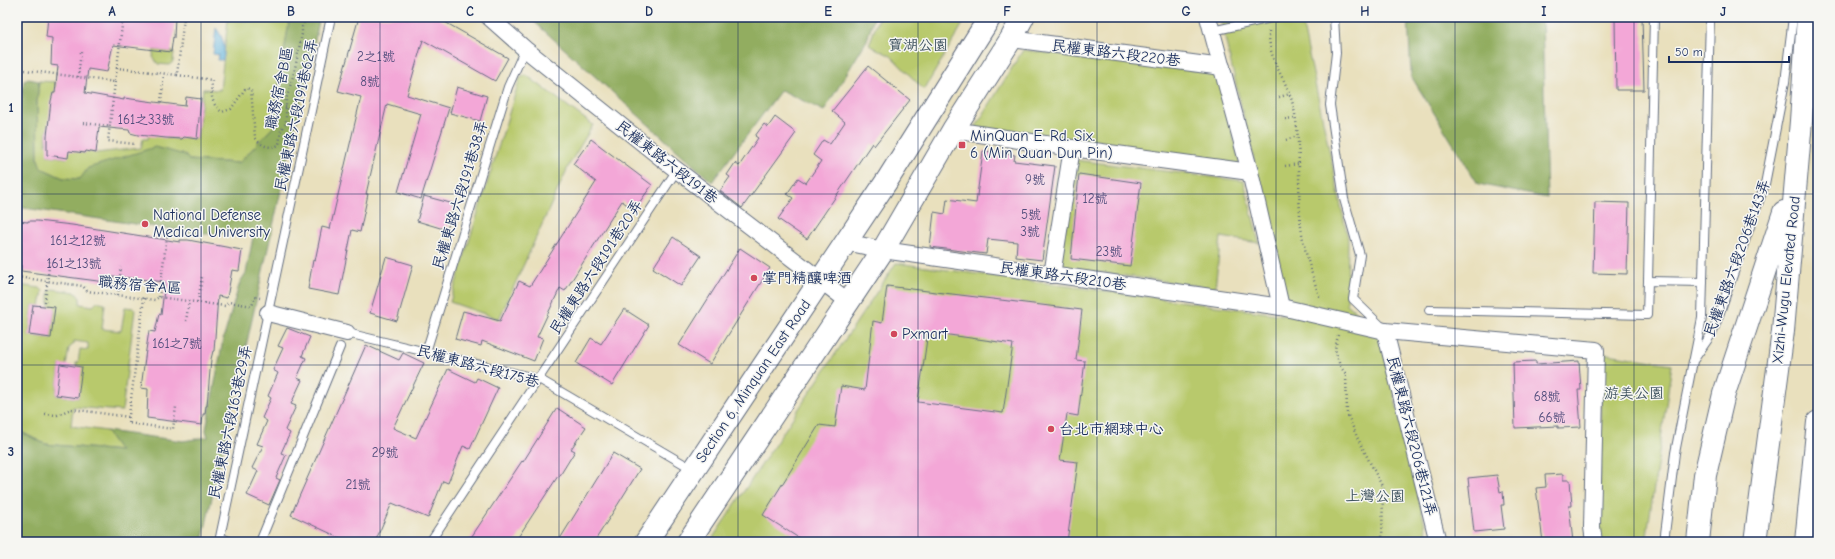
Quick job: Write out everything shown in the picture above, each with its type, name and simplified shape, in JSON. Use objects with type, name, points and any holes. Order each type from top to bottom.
[{"type":"main road","name":"Section 6, Minquan East Road","points":[[646,542],[846,242],[990,17]]},
{"type":"main road","points":[[688,542],[883,250],[953,130],[1011,39],[1023,17]]},
{"type":"main road","name":"Xizhi-Wugu Elevated Road","points":[[1755,542],[1783,331],[1808,17]]},
{"type":"main road","points":[[1698,542],[1705,475],[1724,394],[1792,186],[1813,85],[1818,41]]},
{"type":"main road","points":[[1806,542],[1818,422]]},
{"type":"street","name":"民權東路六段191巷","points":[[489,17],[525,48],[677,170],[849,302]]},
{"type":"street","points":[[1210,24],[1250,172],[1281,307]]},
{"type":"street","name":"民權東路六段220巷","points":[[1011,39],[1222,67]]},
{"type":"street","points":[[953,130],[1250,172]]},
{"type":"street","points":[[1052,275],[1072,148]]},
{"type":"street","name":"民權東路六段210巷","points":[[846,242],[883,250],[1281,307],[1385,331],[1596,350],[1592,527],[1594,542]]},
{"type":"street","name":"民權東路六段175巷","points":[[268,313],[347,333]]},
{"type":"street","name":"民權東路六段206巷121弄","points":[[1385,331],[1438,542]]},
{"type":"lane","points":[[17,22],[18,17]]},
{"type":"lane","name":"民權東路六段191巷62弄","points":[[268,313],[331,17]]},
{"type":"lane","points":[[1334,17],[1336,53],[1330,105],[1344,199],[1360,255],[1353,299],[1385,331]]},
{"type":"lane","points":[[1429,310],[1647,315],[1654,17]]},
{"type":"lane","points":[[1694,360],[1702,318],[1710,17]]},
{"type":"lane","name":"民權東路六段206巷143弄","points":[[1664,542],[1675,453],[1694,360],[1713,332],[1765,184],[1786,82],[1793,17]]},
{"type":"lane","points":[[1210,24],[1273,18]]},
{"type":"lane","name":"民權東路六段191巷38弄","points":[[426,352],[508,87],[525,48]]},
{"type":"lane","name":"民權東路六段191巷20弄","points":[[430,542],[677,170]]},
{"type":"lane","points":[[1648,281],[1703,282]]},
{"type":"lane","name":"民權東路六段163巷29弄","points":[[231,542],[220,537],[268,313]]},
{"type":"lane","name":"民權東路六段175巷","points":[[347,333],[539,380],[694,470]]},
{"type":"lane","points":[[260,542],[340,347]]},
{"type":"path","points":[[123,17],[108,141],[135,144]]},
{"type":"path","points":[[177,75],[184,17]]},
{"type":"path","name":"職務宿舍B區","points":[[117,68],[212,80],[212,100],[217,108],[222,112],[231,109],[247,88],[251,90],[255,137],[257,142],[268,147],[278,145],[281,130],[286,122],[286,100],[294,73],[302,27],[306,17]]},
{"type":"path","points":[[1273,18],[1269,43],[1271,53],[1290,94],[1295,118],[1301,185],[1300,214],[1304,243],[1326,317]]},
{"type":"path","points":[[78,77],[81,52]]},
{"type":"path","points":[[17,69],[115,82]]},
{"type":"path","points":[[161,102],[164,74]]},
{"type":"path","points":[[1280,97],[1290,94]]},
{"type":"path","points":[[1285,119],[1295,118]]},
{"type":"path","points":[[83,123],[109,126]]},
{"type":"path","points":[[1286,140],[1297,136]]},
{"type":"path","points":[[1285,166],[1298,164]]},
{"type":"path","points":[[159,297],[167,235]]},
{"type":"path","points":[[45,302],[50,258]]},
{"type":"path","points":[[118,295],[121,267]]},
{"type":"path","name":"職務宿舍A區","points":[[17,277],[83,286],[87,291],[155,300],[159,297],[225,306],[229,302],[252,306],[255,297]]},
{"type":"path","points":[[198,302],[202,277]]},
{"type":"path","points":[[144,298],[128,423],[173,429],[176,407]]},
{"type":"path","points":[[186,321],[189,301]]},
{"type":"path","points":[[1342,321],[1334,349],[1340,366],[1346,374],[1347,413],[1356,437],[1383,488],[1382,542]]},
{"type":"path","points":[[45,414],[57,415],[71,409],[129,417]]},
{"type":"green space","points":[[256,17],[290,17],[277,92],[275,125],[239,163],[188,160],[80,179],[63,178],[41,168],[38,160],[37,101],[39,81],[56,82],[56,93],[53,93],[50,129],[47,129],[46,144],[49,145],[47,155],[67,158],[68,149],[85,153],[86,150],[96,153],[141,148],[143,139],[148,139],[149,133],[166,138],[182,139],[184,137],[197,139],[203,89],[220,90],[228,19],[255,22]]},
{"type":"green space","points":[[290,17],[320,17],[202,542],[17,542],[17,430],[45,444],[120,451],[106,431],[183,441],[208,437],[206,430],[223,340],[240,282],[246,273],[254,232],[204,234],[17,207],[17,129],[24,81],[28,79],[39,81],[37,101],[38,159],[41,168],[63,178],[80,179],[88,168],[155,147],[185,155],[189,160],[239,163],[275,125],[277,92]]},
{"type":"green space","points":[[529,17],[874,17],[867,40],[824,111],[781,90],[712,182]]},
{"type":"green space","name":"寶湖公園","points":[[879,17],[967,17],[924,90],[891,56],[869,45]]},
{"type":"green space","name":"台北市網球中心","points":[[1220,17],[1301,17],[1348,239],[1347,304],[1379,332],[1429,542],[710,542],[896,263],[1291,316]]},
{"type":"green space","points":[[1408,17],[1542,17],[1547,198],[1478,184],[1411,76]]},
{"type":"green space","points":[[154,50],[174,52],[173,62],[169,65],[158,64],[153,57]]},
{"type":"green space","points":[[1023,50],[1218,73],[1241,169],[972,133]]},
{"type":"green space","points":[[526,75],[593,125],[570,163],[499,319],[450,302],[520,78]]},
{"type":"green space","points":[[1075,160],[1244,181],[1259,243],[1221,237],[1215,288],[1059,267]]},
{"type":"green space","points":[[17,285],[40,288],[43,291],[40,306],[33,305],[29,335],[51,338],[55,308],[49,307],[49,291],[52,289],[75,292],[80,298],[80,304],[93,306],[97,302],[105,304],[102,329],[121,331],[125,307],[134,308],[135,310],[122,411],[73,407],[71,426],[106,431],[121,451],[45,444],[17,430]],"holes":[[[74,341],[88,343],[88,350],[80,349],[78,363],[76,363],[78,398],[56,395],[60,365],[66,366],[69,348],[74,344]]]},
{"type":"green space","name":"游美公園","points":[[1601,353],[1672,364],[1646,542],[1599,542]]},
{"type":"water","points":[[216,28],[224,44],[223,60],[218,60],[219,55],[213,54]]},
{"type":"building","points":[[48,17],[175,17],[174,38],[173,37],[171,52],[113,45],[107,72],[88,69],[85,93],[124,100],[124,98],[185,106],[186,97],[201,99],[197,139],[138,135],[130,133],[129,130],[99,127],[96,153],[86,151],[85,153],[69,151],[68,158],[47,155],[47,136],[51,101],[53,93],[55,93],[58,66],[51,65],[52,38],[46,37]]},
{"type":"building","points":[[359,17],[436,17],[508,58],[495,81],[423,40],[407,95],[449,108],[421,199],[398,192],[421,114],[387,104],[366,194],[368,194],[360,232],[352,230],[339,295],[308,289],[313,260],[315,261],[322,227],[330,229],[361,97],[338,91]]},
{"type":"building","points":[[1615,17],[1642,17],[1644,90],[1616,90]]},
{"type":"building","points":[[868,66],[910,100],[874,146],[872,143],[807,239],[778,219],[793,198],[787,194],[798,178],[806,183],[821,161],[813,155],[823,140],[830,144],[845,122],[832,111]]},
{"type":"building","points":[[457,87],[487,96],[480,121],[450,113]]},
{"type":"building","points":[[775,117],[796,133],[742,208],[720,191],[730,177],[727,175],[735,163],[739,166],[758,138],[755,136],[764,124],[768,127]]},
{"type":"building","points":[[591,139],[652,185],[634,210],[622,201],[565,291],[560,288],[537,337],[543,338],[534,361],[482,341],[481,346],[455,339],[463,311],[500,321],[519,281],[530,286],[596,182],[573,164]]},
{"type":"building","points":[[983,151],[1015,155],[1014,161],[1055,166],[1042,260],[1016,257],[1017,242],[988,239],[986,254],[930,247],[934,212],[945,214],[947,199],[976,203]]},
{"type":"building","points":[[1079,174],[1141,183],[1130,266],[1071,259]]},
{"type":"building","points":[[424,196],[454,204],[447,230],[417,221]]},
{"type":"building","points":[[1595,202],[1629,203],[1627,274],[1593,273]]},
{"type":"building","points":[[17,221],[37,221],[72,225],[180,242],[180,240],[188,240],[242,250],[239,271],[232,270],[227,298],[218,296],[214,351],[211,359],[207,406],[205,414],[203,414],[202,425],[147,418],[148,389],[141,388],[146,350],[149,331],[155,332],[159,314],[161,315],[165,282],[113,276],[113,283],[21,271],[21,243],[17,243]]},
{"type":"building","points":[[673,237],[701,256],[681,286],[653,268]]},
{"type":"building","points":[[740,248],[770,268],[710,364],[679,345]]},
{"type":"building","points":[[386,257],[413,265],[397,321],[370,313]]},
{"type":"building","points":[[887,286],[1082,310],[1076,360],[1085,361],[1078,416],[1067,414],[1060,460],[1078,462],[1067,542],[805,542],[763,515],[819,425],[835,427],[841,386],[865,390],[873,321],[882,323]],"holes":[[[928,332],[1013,344],[1003,413],[918,402]]]},
{"type":"building","points":[[33,305],[55,307],[51,338],[29,335]]},
{"type":"building","points":[[624,309],[649,325],[612,385],[576,363],[591,338],[601,344]]},
{"type":"building","points":[[287,328],[310,337],[302,356],[306,358],[297,378],[302,380],[291,404],[296,406],[285,430],[290,433],[281,453],[286,455],[276,478],[280,480],[269,505],[247,495],[258,471],[252,468],[263,446],[257,444],[267,421],[262,418],[271,398],[268,396],[278,373],[273,370],[283,348],[278,346]]},
{"type":"building","points":[[366,345],[399,360],[403,353],[424,363],[393,428],[416,438],[448,369],[475,382],[477,378],[498,388],[470,449],[463,446],[448,483],[443,481],[428,518],[392,503],[375,542],[349,542],[291,515]]},
{"type":"building","points":[[1536,361],[1536,364],[1579,361],[1581,390],[1578,390],[1581,427],[1558,428],[1558,426],[1515,428],[1513,362]]},
{"type":"building","points":[[60,364],[82,367],[78,398],[56,395]]},
{"type":"building","points":[[557,408],[586,427],[571,449],[575,451],[559,477],[558,476],[515,542],[468,542],[522,461],[523,462]]},
{"type":"building","points":[[613,453],[640,469],[594,542],[558,542]]},
{"type":"building","points":[[1563,474],[1563,480],[1570,480],[1572,506],[1569,506],[1573,542],[1543,542],[1536,488],[1546,487],[1545,475]]},
{"type":"building","points":[[1497,475],[1500,492],[1503,491],[1504,505],[1501,505],[1504,529],[1474,532],[1468,478]]},
{"type":"place","name":"MinQuan E. Rd. Six. 6 (Min Quan Dun Pin)","points":[[962,145]]},
{"type":"place","name":"National Defense Medical University","points":[[145,224]]},
{"type":"place","name":"掌門精釀啤酒","points":[[754,278]]},
{"type":"place","name":"Pxmart","points":[[894,334]]},
{"type":"place","name":"台北市網球中心","points":[[1051,429]]},
{"type":"park label","name":"上灣公園","points":[[1375,496]]}]
